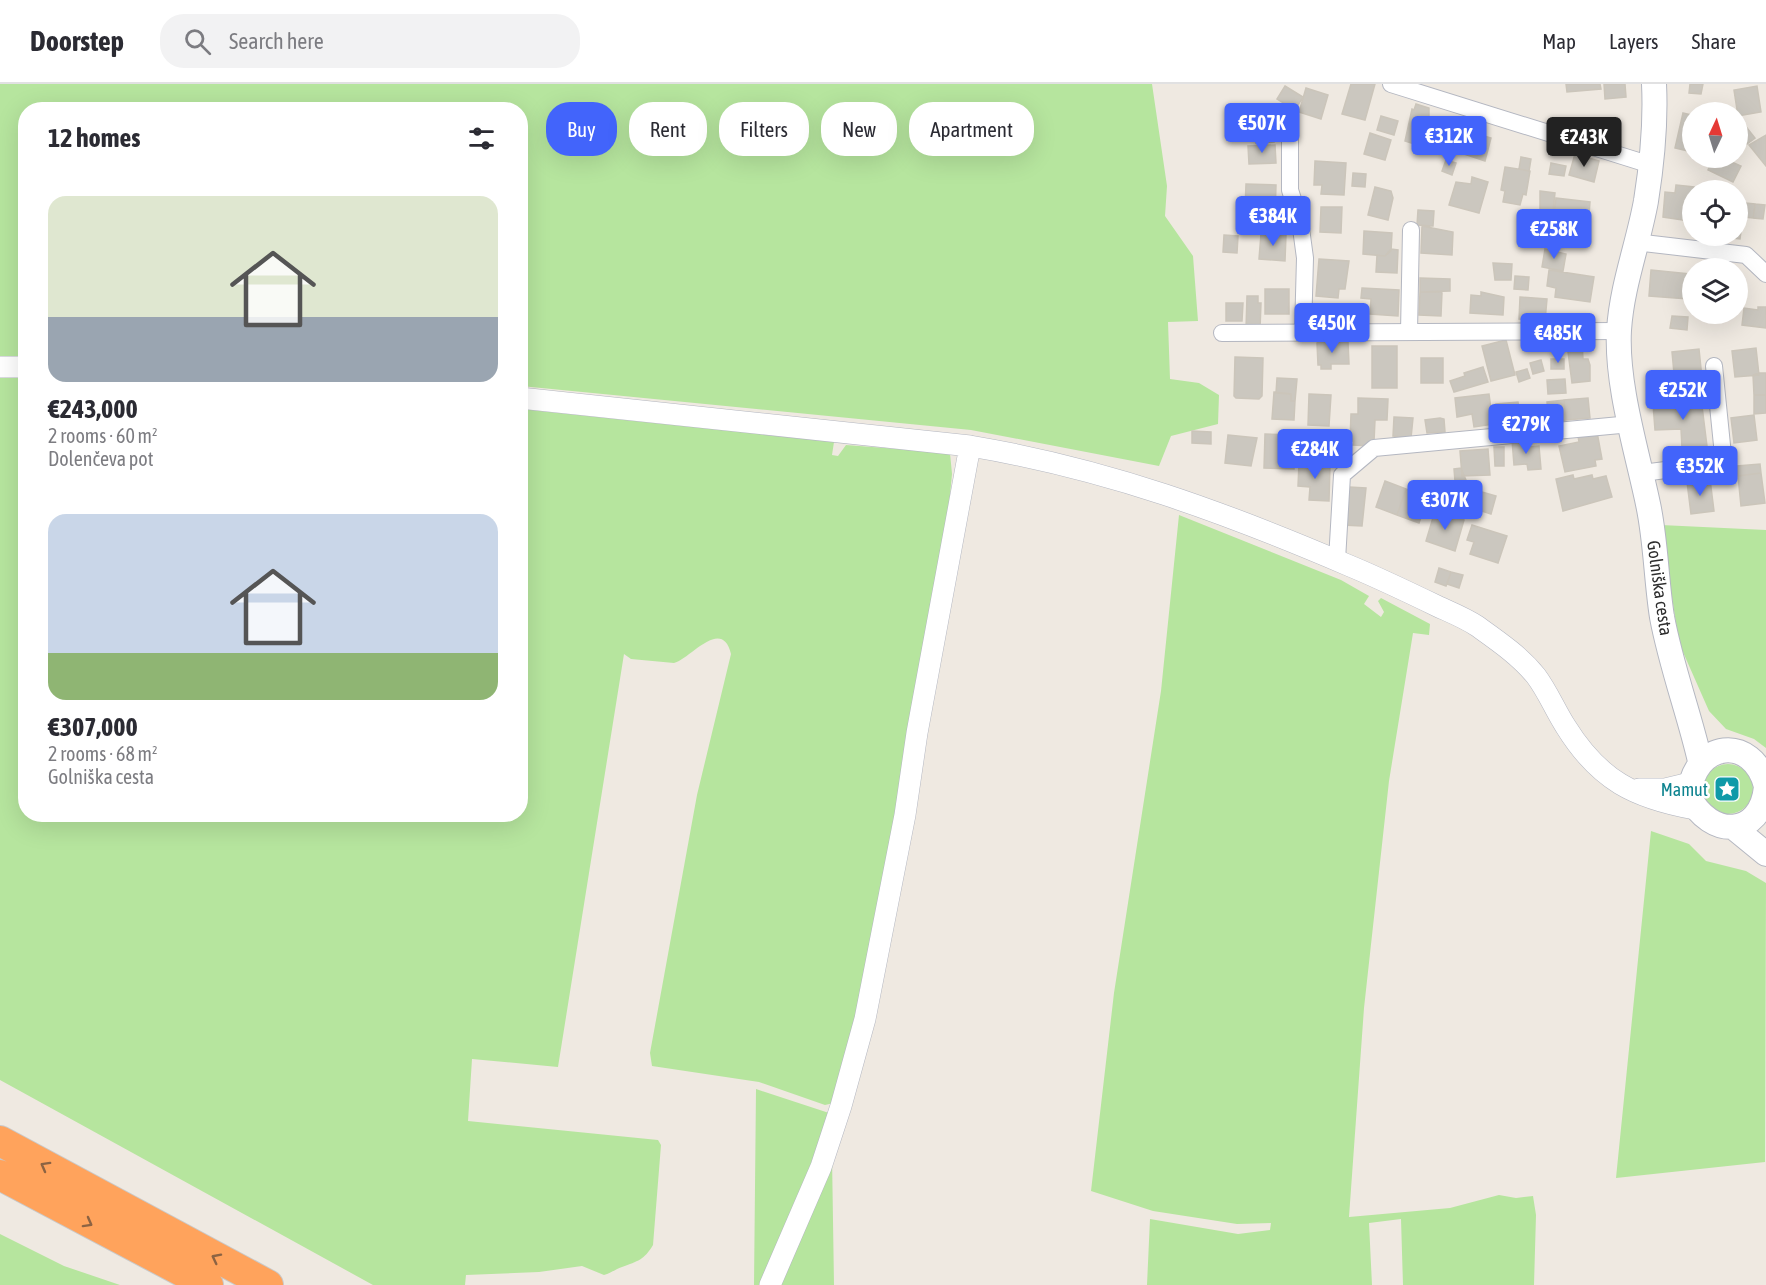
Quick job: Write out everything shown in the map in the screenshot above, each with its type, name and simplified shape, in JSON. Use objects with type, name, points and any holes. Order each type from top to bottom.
[{"type":"highway","points":[[0,1141],[268,1285]]},
{"type":"highway","points":[[0,1175],[208,1285]]},
{"type":"main road","name":"Golniška cesta","points":[[1654,84],[1651,165],[1619,332],[1625,393],[1651,520],[1664,627],[1671,661],[1685,700]]},
{"type":"main road","points":[[1685,700],[1721,751]]},
{"type":"main road","points":[[1685,700],[1700,761],[1690,783],[1689,796],[1695,809],[1705,820],[1719,826],[1733,827],[1748,822],[1764,803],[1761,765],[1735,751],[1721,751],[1700,761]]},
{"type":"main road","points":[[1733,827],[1766,854]]},
{"type":"street","points":[[1391,84],[1651,165]]},
{"type":"street","points":[[1290,130],[1290,190],[1300,221],[1305,258],[1303,332]]},
{"type":"street","points":[[1409,333],[1411,230]]},
{"type":"street","points":[[1635,242],[1746,255],[1766,274]]},
{"type":"street","points":[[1222,333],[1619,332]]},
{"type":"street","points":[[1642,473],[1713,464],[1723,455],[1714,366]]},
{"type":"street","points":[[0,368],[18,367]]},
{"type":"street","points":[[528,399],[970,446],[1037,457],[1149,488],[1253,525],[1337,560],[1475,624],[1512,652],[1534,674],[1549,694],[1564,724],[1594,766],[1630,789],[1662,802],[1695,809]]},
{"type":"street","points":[[1337,560],[1342,475],[1374,448],[1631,424]]},
{"type":"street","points":[[770,1285],[821,1167],[865,1019],[905,815],[970,446]]},
{"type":"street","points":[[1630,789],[1665,789],[1690,783]]},
{"type":"green space","points":[[0,84],[1152,84],[1167,186],[1165,216],[1193,256],[1198,321],[1168,322],[1170,379],[1199,383],[1219,395],[1218,424],[1171,436],[1159,466],[971,430],[528,387],[528,102],[18,102],[18,357],[0,356]]},
{"type":"green space","points":[[0,374],[18,374],[18,822],[528,822],[528,410],[834,442],[832,455],[838,456],[846,445],[950,453],[952,474],[949,506],[905,777],[838,1102],[825,1105],[759,1082],[652,1066],[650,1053],[697,795],[731,654],[727,643],[721,639],[713,639],[674,663],[631,659],[624,654],[558,1067],[472,1059],[468,1121],[658,1140],[661,1145],[653,1245],[640,1259],[604,1275],[582,1266],[539,1272],[466,1275],[465,1285],[373,1285],[0,1080]]},
{"type":"green space","points":[[1179,515],[1341,580],[1369,596],[1364,604],[1381,617],[1384,612],[1378,601],[1381,598],[1430,624],[1429,635],[1413,633],[1389,781],[1364,1008],[1349,1217],[1450,1208],[1499,1195],[1516,1198],[1533,1196],[1536,1215],[1534,1285],[1403,1285],[1401,1219],[1369,1223],[1372,1285],[1147,1285],[1150,1219],[1238,1234],[1270,1230],[1271,1223],[1237,1224],[1153,1211],[1091,1191],[1114,993],[1161,691]]},
{"type":"green space","points":[[1661,525],[1766,530],[1766,748],[1754,739],[1726,729],[1709,711],[1679,643]]},
{"type":"green space","points":[[1728,764],[1737,766],[1748,775],[1753,789],[1751,798],[1742,809],[1728,814],[1719,812],[1708,803],[1703,789],[1705,780],[1714,769]]},
{"type":"green space","points":[[1651,831],[1689,844],[1706,861],[1746,871],[1766,883],[1765,1162],[1616,1178]]},
{"type":"green space","points":[[756,1089],[829,1113],[832,1118],[765,1285],[754,1285]]},
{"type":"green space","points":[[832,1156],[834,1285],[776,1285]]},
{"type":"green space","points":[[0,1234],[64,1266],[120,1285],[0,1285]]},
{"type":"building","points":[[1351,84],[1375,84],[1365,120],[1342,114]]},
{"type":"building","points":[[1566,84],[1600,84],[1601,89],[1567,92]]},
{"type":"building","points":[[1604,84],[1625,84],[1626,97],[1605,99]]},
{"type":"building","points":[[1690,84],[1703,84],[1701,94],[1689,93]]},
{"type":"building","points":[[1285,86],[1303,97],[1295,110],[1277,99]]},
{"type":"building","points":[[1757,86],[1761,112],[1748,114],[1748,102],[1736,102],[1734,90]]},
{"type":"building","points":[[1306,88],[1328,95],[1321,119],[1299,112]]},
{"type":"building","points":[[1416,104],[1429,108],[1429,120],[1435,122],[1427,148],[1405,141],[1412,109],[1414,110]]},
{"type":"building","points":[[1278,105],[1278,116],[1257,115],[1256,106]]},
{"type":"building","points":[[1273,114],[1273,132],[1248,133],[1247,115]]},
{"type":"building","points":[[1381,116],[1398,121],[1394,135],[1377,130]]},
{"type":"building","points":[[1682,117],[1682,150],[1675,148]]},
{"type":"building","points":[[1748,129],[1755,138],[1748,143]]},
{"type":"building","points":[[1467,131],[1491,138],[1485,161],[1461,153]]},
{"type":"building","points":[[1273,132],[1274,142],[1256,143],[1256,133]]},
{"type":"building","points":[[1370,133],[1391,140],[1385,160],[1364,154]]},
{"type":"building","points":[[1766,135],[1766,166],[1749,145]]},
{"type":"building","points":[[1275,145],[1276,163],[1249,164],[1248,146]]},
{"type":"building","points":[[1575,154],[1599,161],[1594,182],[1569,175]]},
{"type":"building","points":[[1521,157],[1531,159],[1529,171],[1519,169]]},
{"type":"building","points":[[1446,160],[1456,163],[1452,175],[1442,171]]},
{"type":"building","points":[[1315,161],[1346,163],[1344,195],[1321,194],[1322,185],[1314,185]]},
{"type":"building","points":[[1551,163],[1566,166],[1564,176],[1549,174]]},
{"type":"building","points":[[1505,167],[1530,171],[1526,195],[1523,194],[1520,205],[1503,202],[1505,191],[1501,190]]},
{"type":"building","points":[[1709,168],[1740,168],[1734,180],[1729,180],[1708,170]]},
{"type":"building","points":[[1353,173],[1366,174],[1365,187],[1352,186]]},
{"type":"building","points":[[1472,177],[1488,182],[1479,213],[1449,205],[1456,182],[1471,184]]},
{"type":"building","points":[[1246,184],[1276,185],[1275,217],[1258,216],[1258,210],[1245,210]]},
{"type":"building","points":[[1676,185],[1682,186],[1682,220],[1663,217],[1665,192],[1675,193]]},
{"type":"building","points":[[1375,187],[1391,191],[1393,198],[1388,220],[1368,215]]},
{"type":"building","points":[[1540,191],[1555,193],[1552,220],[1540,218]]},
{"type":"building","points":[[1556,198],[1590,202],[1588,227],[1566,224],[1567,216],[1554,215]]},
{"type":"building","points":[[1748,203],[1755,204],[1753,218],[1748,218]]},
{"type":"building","points":[[1755,204],[1765,205],[1763,219],[1753,218]]},
{"type":"building","points":[[1321,207],[1342,207],[1341,233],[1320,232]]},
{"type":"building","points":[[1418,210],[1434,211],[1433,226],[1417,225]]},
{"type":"building","points":[[1422,226],[1453,232],[1452,255],[1421,253]]},
{"type":"building","points":[[1364,231],[1392,233],[1391,251],[1385,256],[1363,254]]},
{"type":"building","points":[[1261,234],[1286,235],[1285,261],[1259,259]]},
{"type":"building","points":[[1224,235],[1238,236],[1237,253],[1223,252]]},
{"type":"building","points":[[1391,249],[1398,250],[1397,273],[1376,272],[1377,255],[1385,256]]},
{"type":"building","points":[[1545,249],[1566,254],[1563,271],[1542,267]]},
{"type":"building","points":[[1319,259],[1349,261],[1345,289],[1339,289],[1338,298],[1316,296]]},
{"type":"building","points":[[1493,263],[1512,264],[1511,280],[1495,280]]},
{"type":"building","points":[[1549,270],[1594,277],[1590,302],[1555,297],[1556,288],[1547,286]]},
{"type":"building","points":[[1651,270],[1682,273],[1682,299],[1649,296]]},
{"type":"building","points":[[1515,276],[1529,277],[1528,290],[1514,289]]},
{"type":"building","points":[[1420,278],[1450,279],[1450,291],[1420,292]]},
{"type":"building","points":[[1362,288],[1399,290],[1398,316],[1370,314],[1371,299],[1361,298]]},
{"type":"building","points":[[1265,289],[1289,289],[1289,314],[1265,314]]},
{"type":"building","points":[[1420,292],[1442,292],[1441,316],[1419,315]]},
{"type":"building","points":[[1481,292],[1504,297],[1503,315],[1470,313],[1471,295],[1481,296]]},
{"type":"building","points":[[1247,296],[1258,296],[1258,303],[1261,303],[1260,329],[1246,329]]},
{"type":"building","points":[[1520,297],[1547,299],[1545,321],[1519,319]]},
{"type":"building","points":[[1226,303],[1243,303],[1242,321],[1226,321]]},
{"type":"building","points":[[1758,307],[1766,307],[1766,328],[1742,325],[1748,324],[1748,309],[1758,310]]},
{"type":"building","points":[[1327,312],[1339,313],[1337,327],[1326,326]]},
{"type":"building","points":[[1672,316],[1682,317],[1682,324],[1687,324],[1687,330],[1670,328]]},
{"type":"building","points":[[1506,340],[1515,375],[1491,381],[1482,346]]},
{"type":"building","points":[[1323,341],[1348,342],[1349,364],[1331,364],[1331,369],[1321,369],[1321,365],[1318,365],[1317,343]]},
{"type":"building","points":[[1582,343],[1583,359],[1588,359],[1590,365],[1590,381],[1572,383],[1567,344]]},
{"type":"building","points":[[1372,346],[1397,346],[1397,388],[1372,388]]},
{"type":"building","points":[[1756,348],[1759,375],[1735,377],[1732,351]]},
{"type":"building","points":[[1699,349],[1702,378],[1675,384],[1672,352]]},
{"type":"building","points":[[1235,357],[1263,358],[1262,396],[1259,399],[1234,396]]},
{"type":"building","points":[[1421,358],[1443,358],[1443,383],[1421,383]]},
{"type":"building","points":[[1551,359],[1564,359],[1564,369],[1551,369]]},
{"type":"building","points":[[1541,360],[1544,371],[1533,374],[1530,363]]},
{"type":"building","points":[[1483,367],[1488,382],[1454,392],[1450,381],[1465,376],[1464,373]]},
{"type":"building","points":[[1527,369],[1530,378],[1519,382],[1516,372]]},
{"type":"building","points":[[1766,373],[1766,395],[1754,395],[1753,375]]},
{"type":"building","points":[[1277,378],[1297,379],[1295,401],[1291,401],[1291,394],[1276,393]]},
{"type":"building","points":[[1565,379],[1566,393],[1548,394],[1547,380]]},
{"type":"building","points":[[1274,392],[1291,394],[1291,401],[1295,401],[1294,420],[1272,419]]},
{"type":"building","points":[[1309,394],[1331,395],[1329,426],[1308,425]]},
{"type":"building","points":[[1489,394],[1493,424],[1474,427],[1472,414],[1457,417],[1455,398]]},
{"type":"building","points":[[1754,395],[1766,395],[1766,413],[1754,414]]},
{"type":"building","points":[[1358,398],[1388,399],[1387,420],[1375,420],[1374,442],[1371,446],[1353,445],[1354,441],[1350,441],[1351,414],[1358,414]]},
{"type":"building","points":[[1588,398],[1590,418],[1566,420],[1564,400]]},
{"type":"building","points":[[1701,398],[1707,446],[1682,448],[1681,429],[1655,430],[1653,404]]},
{"type":"building","points":[[1564,400],[1566,420],[1549,422],[1547,402]]},
{"type":"building","points":[[1518,402],[1521,424],[1499,427],[1496,404]]},
{"type":"building","points":[[1754,415],[1757,440],[1734,443],[1731,418]]},
{"type":"building","points":[[1394,417],[1413,418],[1411,438],[1393,436]]},
{"type":"building","points":[[1444,419],[1445,432],[1427,433],[1425,420]]},
{"type":"building","points":[[1192,431],[1211,432],[1211,444],[1192,443]]},
{"type":"building","points":[[1298,432],[1307,432],[1307,446],[1312,446],[1312,455],[1298,455]]},
{"type":"building","points":[[1597,432],[1602,459],[1595,460],[1596,466],[1565,472],[1559,446],[1579,442],[1578,436]]},
{"type":"building","points":[[1265,434],[1296,435],[1294,469],[1264,468]]},
{"type":"building","points":[[1228,435],[1257,438],[1251,466],[1225,463]]},
{"type":"building","points":[[1527,439],[1528,447],[1539,446],[1541,469],[1528,470],[1527,464],[1514,465],[1512,440]]},
{"type":"building","points":[[1494,447],[1504,447],[1504,466],[1495,466]]},
{"type":"building","points":[[1488,449],[1490,475],[1462,476],[1460,451]]},
{"type":"building","points":[[1299,463],[1330,465],[1329,501],[1309,500],[1310,487],[1298,486]]},
{"type":"building","points":[[1760,464],[1761,473],[1738,476],[1737,466]]},
{"type":"building","points":[[1461,468],[1466,480],[1455,481],[1454,469]]},
{"type":"building","points":[[1761,473],[1765,503],[1741,506],[1738,476]]},
{"type":"building","points":[[1573,475],[1574,479],[1592,475],[1593,479],[1606,476],[1612,497],[1563,511],[1556,479]]},
{"type":"building","points":[[1710,479],[1714,511],[1691,514],[1687,482]]},
{"type":"building","points":[[1385,481],[1406,489],[1397,515],[1376,507]]},
{"type":"building","points":[[1349,487],[1366,488],[1362,526],[1342,525]]},
{"type":"building","points":[[1468,488],[1496,496],[1491,514],[1463,505]]},
{"type":"building","points":[[1406,489],[1428,497],[1419,523],[1397,515]]},
{"type":"building","points":[[1435,511],[1464,520],[1455,551],[1426,541]]},
{"type":"building","points":[[1472,525],[1507,536],[1498,563],[1470,554],[1474,542],[1467,540]]},
{"type":"building","points":[[1439,568],[1451,572],[1446,586],[1435,582]]},
{"type":"building","points":[[1451,572],[1463,575],[1459,588],[1447,584]]},
{"type":"place","name":"Mamut","points":[[1727,789]]}]
